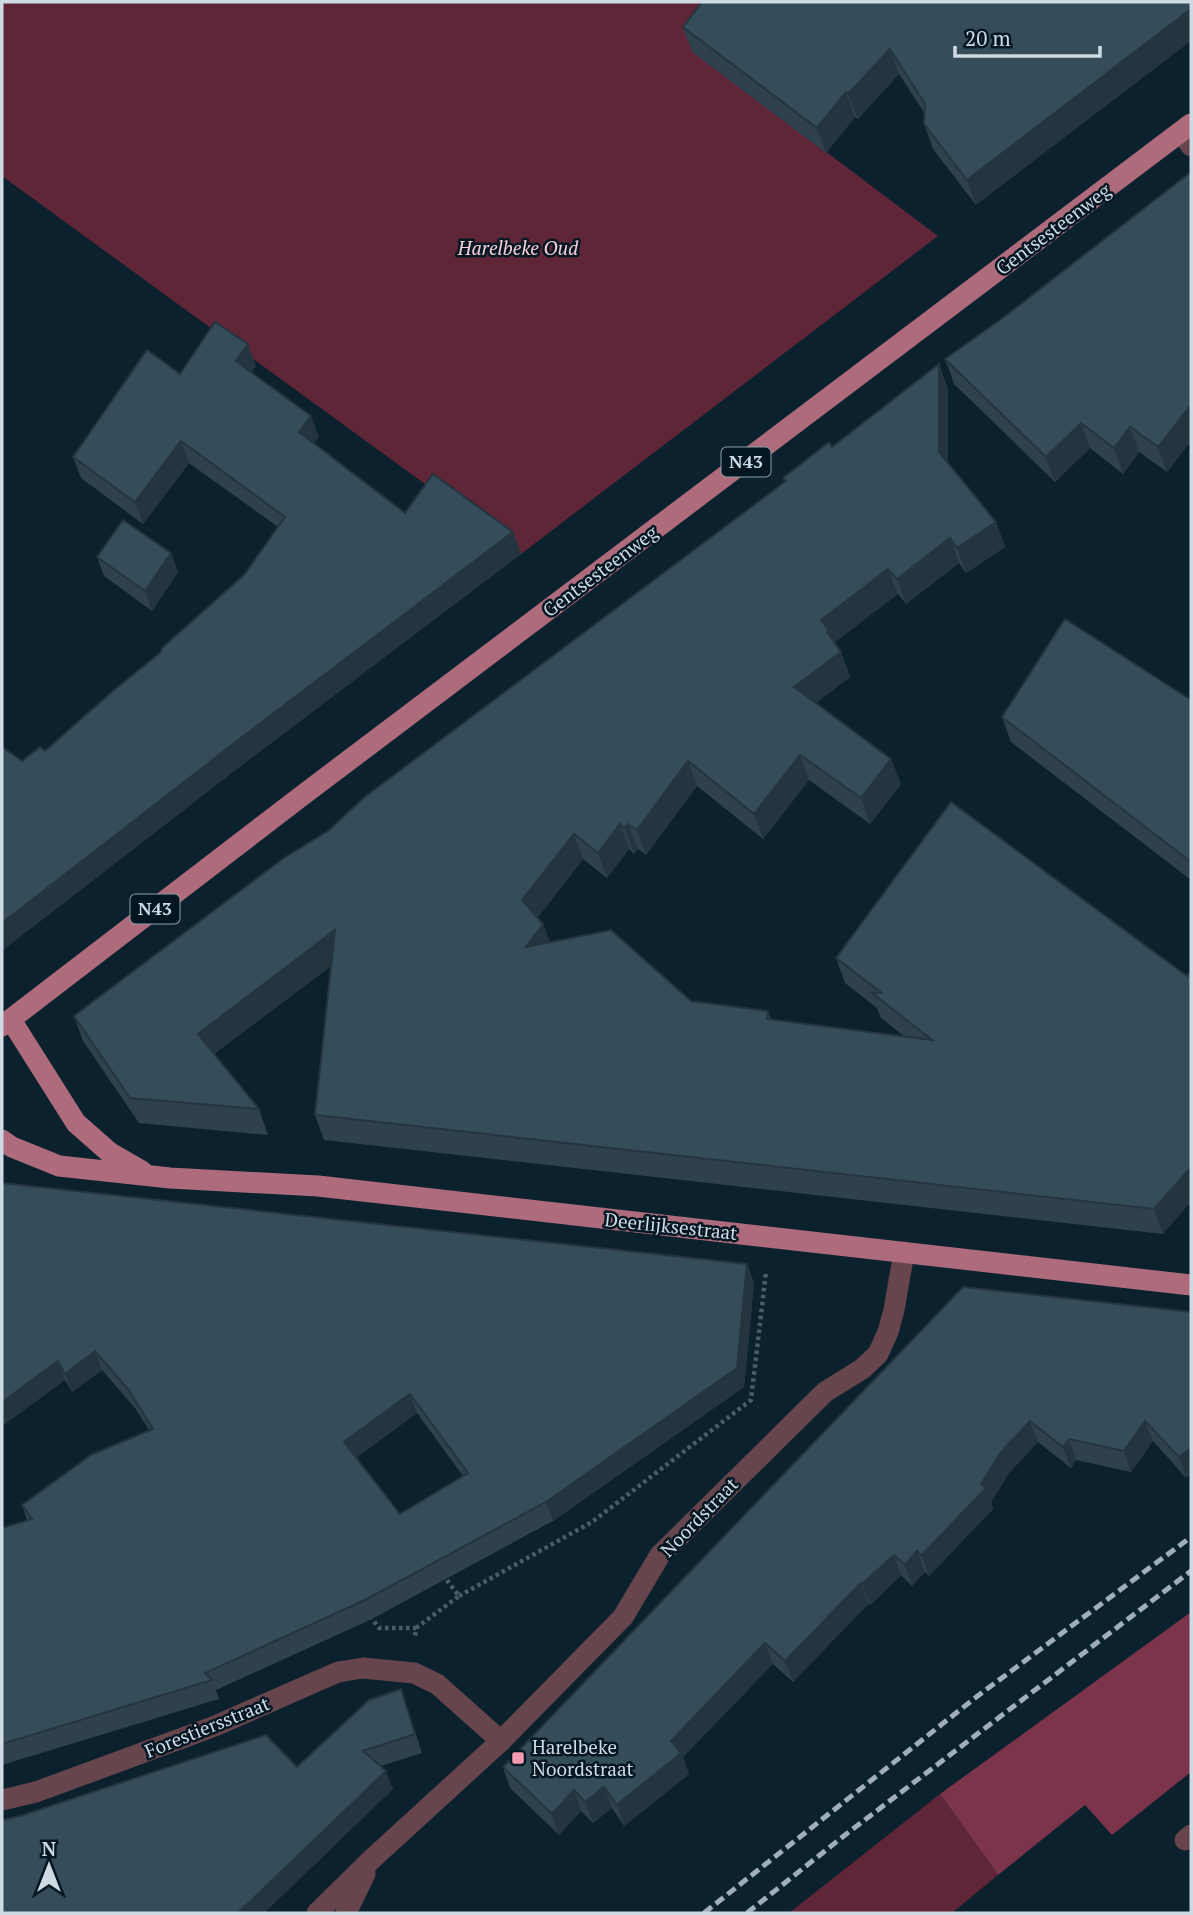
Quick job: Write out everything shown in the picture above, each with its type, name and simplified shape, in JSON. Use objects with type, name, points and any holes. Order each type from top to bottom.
[{"type":"main road","name":"Gentsesteenweg","points":[[6,1023],[299,798],[1188,134]]},
{"type":"main road","name":"Deerlijksestraat","points":[[6,1023],[76,1123],[109,1153],[150,1176]]},
{"type":"main road","name":"Deerlijksestraat","points":[[2,1140],[12,1147],[59,1166],[150,1176],[318,1186],[1191,1284]]},
{"type":"street","name":"Noordstraat","points":[[317,1913],[501,1741],[623,1617],[660,1555],[825,1392],[862,1369],[877,1354],[888,1332],[894,1310],[904,1252]]},
{"type":"street","name":"Forestiersstraat","points":[[2,1800],[36,1792],[215,1726],[338,1672],[363,1668],[414,1673],[437,1684],[501,1741]]},
{"type":"street","name":"Noordstraat","points":[[346,1913],[372,1859]]},
{"type":"path","points":[[364,1607],[379,1628],[416,1628],[459,1596],[592,1522],[751,1399],[770,1237]]},
{"type":"path","points":[[443,1575],[459,1596]]},
{"type":"path","points":[[414,1673],[416,1628]]},
{"type":"green space","name":"Harelbeke Oud","points":[[2,2],[730,2],[784,120],[938,236],[521,554],[2,176]]},
{"type":"green space","points":[[940,1794],[998,1875],[952,1913],[789,1913]]},
{"type":"shaded area","points":[[1191,1612],[1191,1772],[1112,1835],[1085,1805],[998,1875],[940,1794]]},
{"type":"building","points":[[702,2],[1191,2],[1191,9],[967,180],[924,124],[925,104],[890,49],[848,94],[846,92],[817,128],[683,27]]},
{"type":"building","points":[[1191,172],[1191,407],[1158,447],[1130,427],[1114,448],[1081,423],[1046,457],[945,359],[1004,317]]},
{"type":"building","points":[[215,322],[248,344],[236,361],[311,416],[299,432],[405,513],[433,474],[513,532],[2,923],[2,747],[22,761],[40,747],[45,751],[161,652],[162,648],[244,575],[285,517],[181,441],[135,502],[73,457],[147,350],[180,374]]},
{"type":"building","points":[[939,364],[939,452],[996,522],[957,548],[950,538],[897,579],[888,569],[821,620],[841,652],[794,687],[891,759],[861,798],[800,755],[754,814],[688,761],[637,830],[628,824],[625,828],[620,824],[598,853],[574,834],[522,900],[543,924],[526,947],[611,930],[691,1001],[768,1011],[767,1019],[932,1040],[872,993],[882,993],[836,958],[951,802],[1187,976],[1191,971],[1191,1167],[1154,1209],[315,1115],[335,930],[198,1034],[259,1109],[130,1098],[74,1016],[284,858],[328,831],[366,796],[786,481],[783,478],[829,442],[832,447]]},
{"type":"building","points":[[123,520],[171,553],[145,591],[97,557]]},
{"type":"building","points":[[1065,619],[1191,700],[1191,862],[1002,717]]},
{"type":"building","points":[[2,1183],[747,1264],[737,1368],[546,1502],[365,1600],[205,1673],[212,1680],[2,1744],[2,1528],[32,1519],[22,1505],[91,1455],[153,1429],[128,1389],[95,1351],[65,1374],[58,1361],[2,1402]],"holes":[[[410,1394],[468,1473],[400,1514],[344,1442]]]},
{"type":"building","points":[[963,1287],[1191,1312],[1191,1448],[1179,1457],[1145,1421],[1124,1451],[1069,1439],[1063,1447],[1030,1421],[1001,1452],[981,1484],[986,1488],[922,1555],[917,1551],[905,1565],[894,1555],[861,1583],[785,1661],[765,1643],[671,1741],[681,1753],[617,1805],[604,1787],[585,1802],[574,1790],[552,1814],[503,1767]]},
{"type":"building","points":[[401,1689],[415,1734],[363,1751],[386,1771],[238,1913],[2,1913],[2,1820],[266,1735],[297,1767],[369,1700]]},
{"type":"railway","points":[[704,1913],[975,1698],[1191,1537]]},
{"type":"railway","points":[[747,1913],[1191,1571]]},
{"type":"place","name":"Harelbeke Noordstraat","points":[[518,1758]]}]
